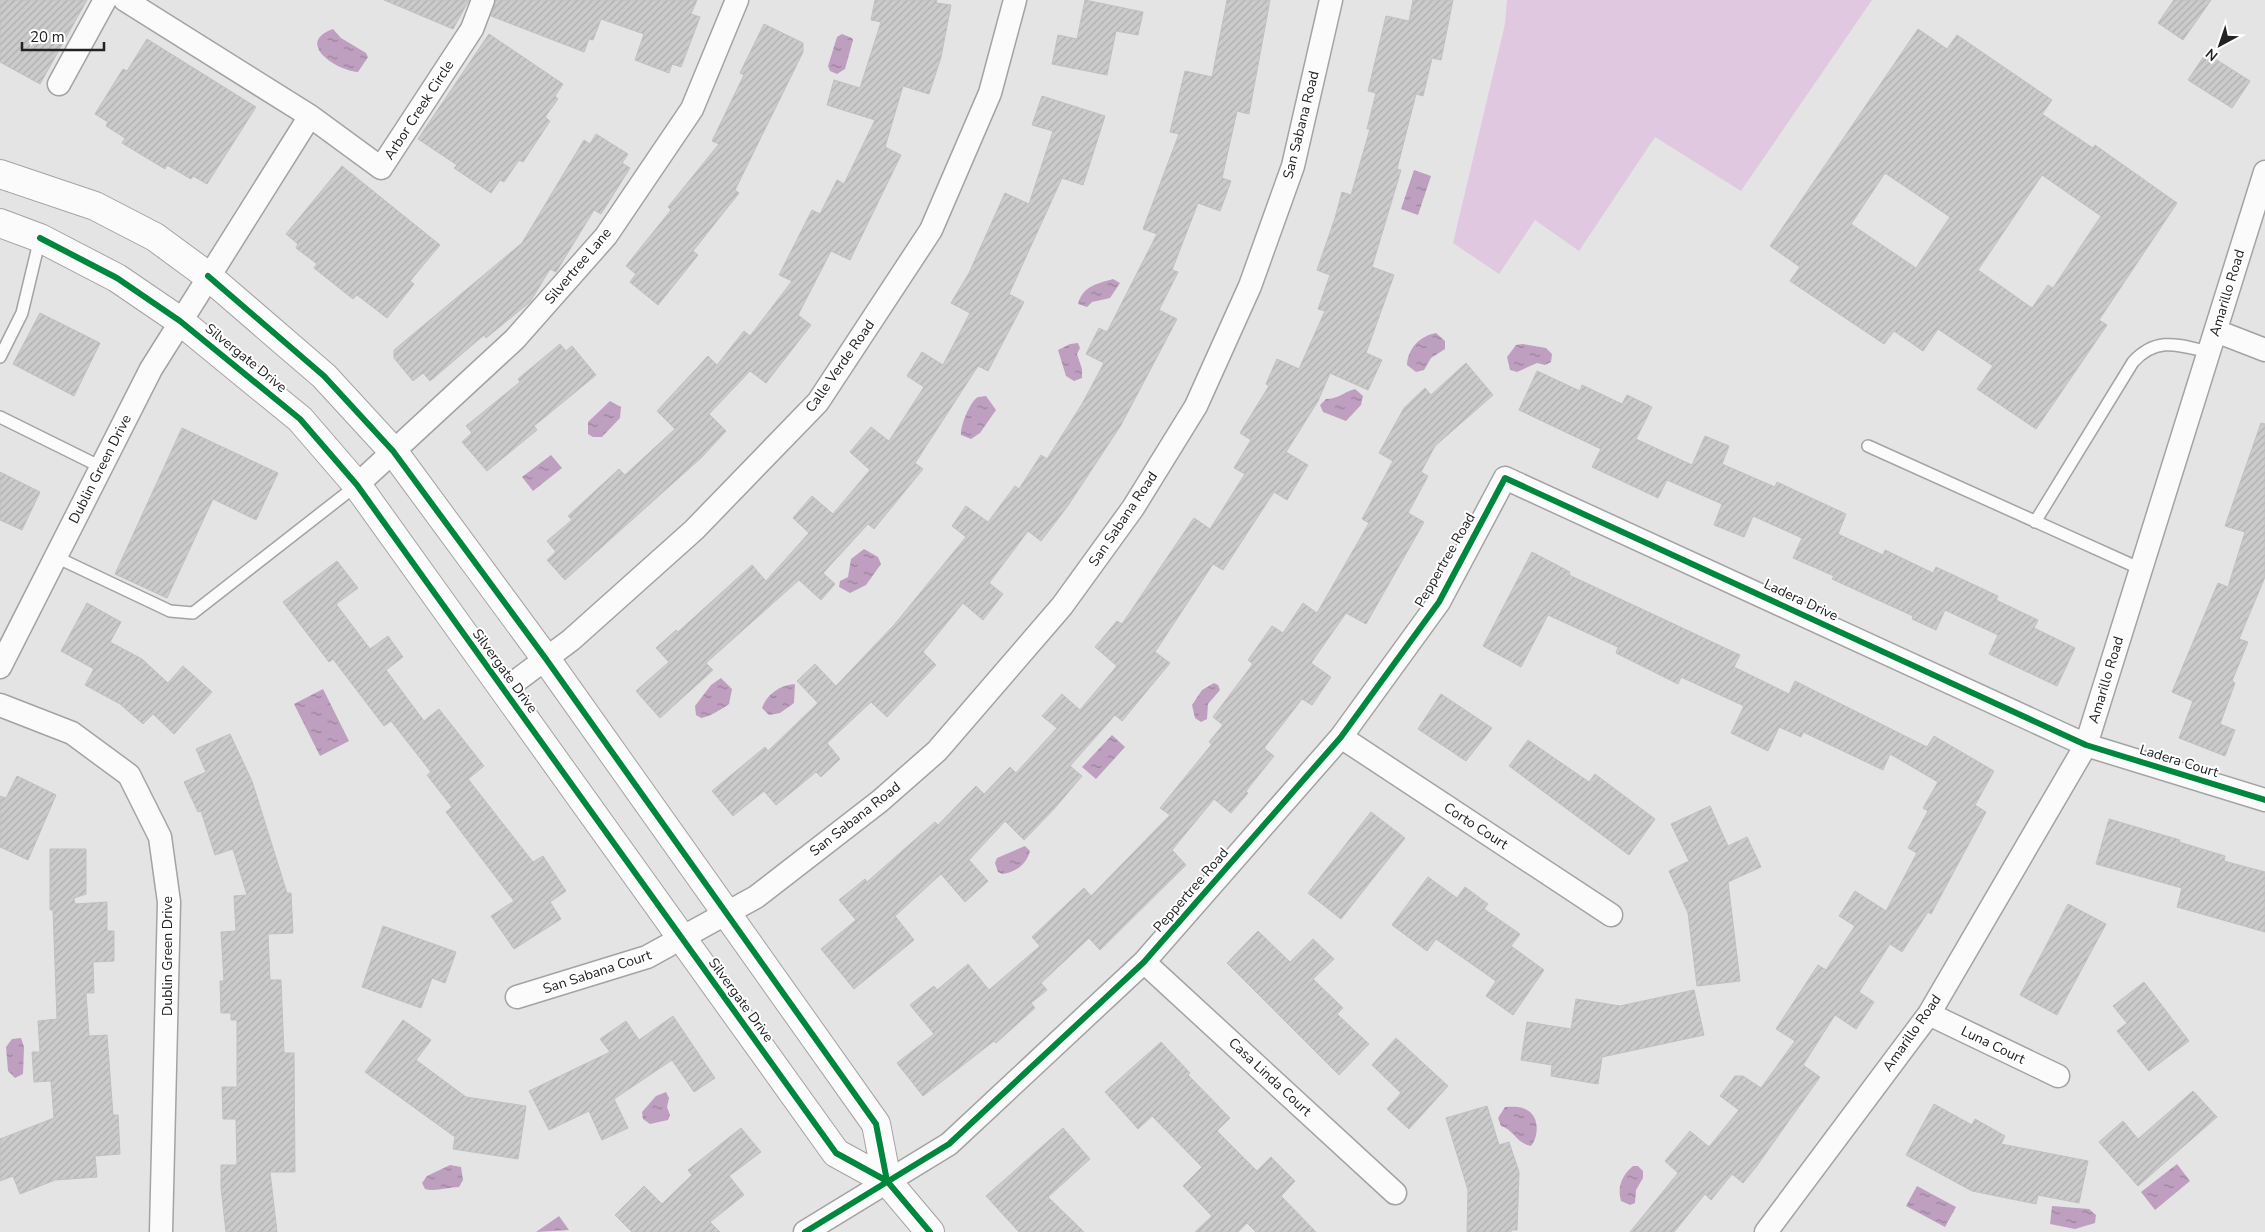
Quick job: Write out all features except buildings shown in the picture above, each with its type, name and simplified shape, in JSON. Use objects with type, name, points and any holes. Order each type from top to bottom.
[{"type":"street","points":[[59,84],[105,0]]},
{"type":"street","name":"Arbor Creek Circle","points":[[125,0],[310,116],[381,168],[472,29],[483,0]]},
{"type":"street","name":"Silvertree Lane","points":[[357,485],[515,339],[606,236],[692,109],[737,0]]},
{"type":"street","name":"Calle Verde Road","points":[[504,690],[571,640],[694,530],[818,402],[932,230],[990,93],[1015,0]]},
{"type":"street","name":"San Sabana Road","points":[[726,912],[756,896],[795,867],[880,802],[937,751],[1062,606],[1133,508],[1196,406],[1250,286],[1293,166],[1331,0]]},
{"type":"street","points":[[208,276],[310,116]]},
{"type":"street","name":"Amarillo Road","points":[[1766,1232],[1929,1014],[2086,745],[2265,172]]},
{"type":"street","name":"Silvergate Drive","points":[[0,174],[95,206],[155,237],[208,276],[324,376],[394,451],[546,659],[876,1124],[887,1181]]},
{"type":"street","name":"Silvergate Drive","points":[[0,223],[40,238],[117,278],[180,321],[300,419],[357,485],[836,1153],[887,1181],[930,1232]]},
{"type":"street","name":"Dublin Green Drive","points":[[0,667],[151,369],[208,276]]},
{"type":"street","points":[[2212,342],[2265,350]]},
{"type":"street","name":"Peppertree Road","points":[[804,1232],[949,1144],[1144,962],[1341,738],[1439,602],[1506,478]]},
{"type":"street","name":"Ladera Drive","points":[[1506,478],[2086,745]]},
{"type":"street","name":"Dublin Green Drive","points":[[0,705],[72,733],[129,775],[160,837],[169,902],[161,1232]]},
{"type":"street","name":"Corto Court","points":[[1341,738],[1612,915]]},
{"type":"street","name":"Ladera Court","points":[[2086,745],[2265,800]]},
{"type":"street","name":"San Sabana Court","points":[[517,997],[647,958],[726,912]]},
{"type":"street","name":"Casa Linda Court","points":[[1144,962],[1395,1193]]},
{"type":"street","name":"Luna Court","points":[[1929,1014],[2058,1076]]},
{"type":"lane","points":[[0,357],[22,314],[40,238]]},
{"type":"lane","points":[[2035,522],[2133,362],[2142,352],[2154,346],[2167,344],[2212,342]]},
{"type":"lane","points":[[0,417],[101,467]]},
{"type":"lane","points":[[1868,446],[2141,569]]},
{"type":"lane","points":[[56,557],[170,611],[193,613],[357,485]]},
{"type":"shaded area","points":[[1507,0],[1872,0],[1741,191],[1655,137],[1579,251],[1535,220],[1499,274],[1453,243],[1505,24]]},
{"type":"water","points":[[333,29],[341,38],[366,53],[368,57],[358,72],[340,67],[331,62],[318,48],[318,41],[322,35]]},
{"type":"water","points":[[842,34],[853,40],[845,69],[837,74],[830,71],[828,66],[837,37]]},
{"type":"water","points":[[1414,170],[1431,176],[1418,215],[1401,209]]},
{"type":"water","points":[[1113,279],[1120,283],[1110,298],[1092,302],[1087,307],[1078,304],[1087,289]]},
{"type":"water","points":[[1436,333],[1445,341],[1445,349],[1431,358],[1424,370],[1416,372],[1407,365],[1412,348],[1420,340]]},
{"type":"water","points":[[1078,343],[1080,348],[1077,354],[1082,369],[1082,378],[1074,381],[1066,376],[1058,350],[1070,344]]},
{"type":"water","points":[[1523,344],[1546,348],[1552,354],[1551,362],[1545,365],[1537,363],[1517,372],[1510,370],[1507,357],[1516,345]]},
{"type":"water","points":[[1355,389],[1363,396],[1361,405],[1346,421],[1323,412],[1320,405],[1326,399],[1334,398]]},
{"type":"water","points":[[986,396],[996,410],[980,433],[971,439],[961,435],[964,421],[975,399]]},
{"type":"water","points":[[610,401],[621,407],[620,418],[602,437],[593,437],[588,434],[588,422]]},
{"type":"water","points":[[551,455],[562,468],[533,491],[522,477]]},
{"type":"water","points":[[864,549],[878,557],[881,564],[866,585],[850,593],[839,587],[840,581],[848,577],[851,559]]},
{"type":"water","points":[[721,678],[732,689],[729,704],[701,718],[696,715],[695,706],[711,685]]},
{"type":"water","points":[[1214,683],[1218,685],[1220,690],[1208,704],[1207,719],[1201,722],[1195,718],[1192,705],[1202,690]]},
{"type":"water","points":[[795,684],[794,703],[780,713],[769,715],[762,708],[767,698],[779,688]]},
{"type":"water","points":[[323,689],[349,741],[320,756],[294,704]]},
{"type":"water","points":[[1112,735],[1125,747],[1096,779],[1082,767]]},
{"type":"water","points":[[1025,846],[1030,851],[1020,867],[1012,872],[1002,874],[998,872],[995,863],[997,858]]},
{"type":"water","points":[[21,1038],[24,1047],[23,1074],[15,1078],[8,1071],[6,1047],[12,1039]]},
{"type":"water","points":[[666,1092],[669,1098],[667,1107],[670,1115],[668,1120],[650,1124],[643,1119],[642,1112],[656,1096]]},
{"type":"water","points":[[1505,1107],[1523,1108],[1533,1116],[1536,1121],[1537,1131],[1531,1146],[1522,1142],[1509,1130],[1501,1126],[1498,1118]]},
{"type":"water","points":[[2177,1164],[2190,1181],[2155,1210],[2141,1192]]},
{"type":"water","points":[[450,1165],[461,1167],[463,1180],[459,1187],[425,1189],[422,1183],[427,1176]]},
{"type":"water","points":[[1633,1166],[1638,1166],[1643,1171],[1643,1178],[1636,1190],[1635,1203],[1630,1205],[1621,1201],[1620,1186],[1623,1177]]},
{"type":"water","points":[[1917,1186],[1956,1207],[1945,1227],[1906,1206]]},
{"type":"water","points":[[2052,1206],[2089,1209],[2096,1215],[2095,1223],[2075,1229],[2050,1224]]},
{"type":"water","points":[[559,1216],[569,1230],[536,1232]]},
{"type":"cycle path","points":[[40,238],[117,278],[180,321],[300,419],[357,485],[836,1153],[887,1181],[930,1232]]},
{"type":"cycle path","points":[[208,276],[324,376],[393,451],[546,659],[876,1124],[887,1181]]},
{"type":"cycle path","points":[[805,1232],[949,1144],[1144,962],[1341,737],[1439,602],[1505,478],[2086,745],[2265,800]]}]
